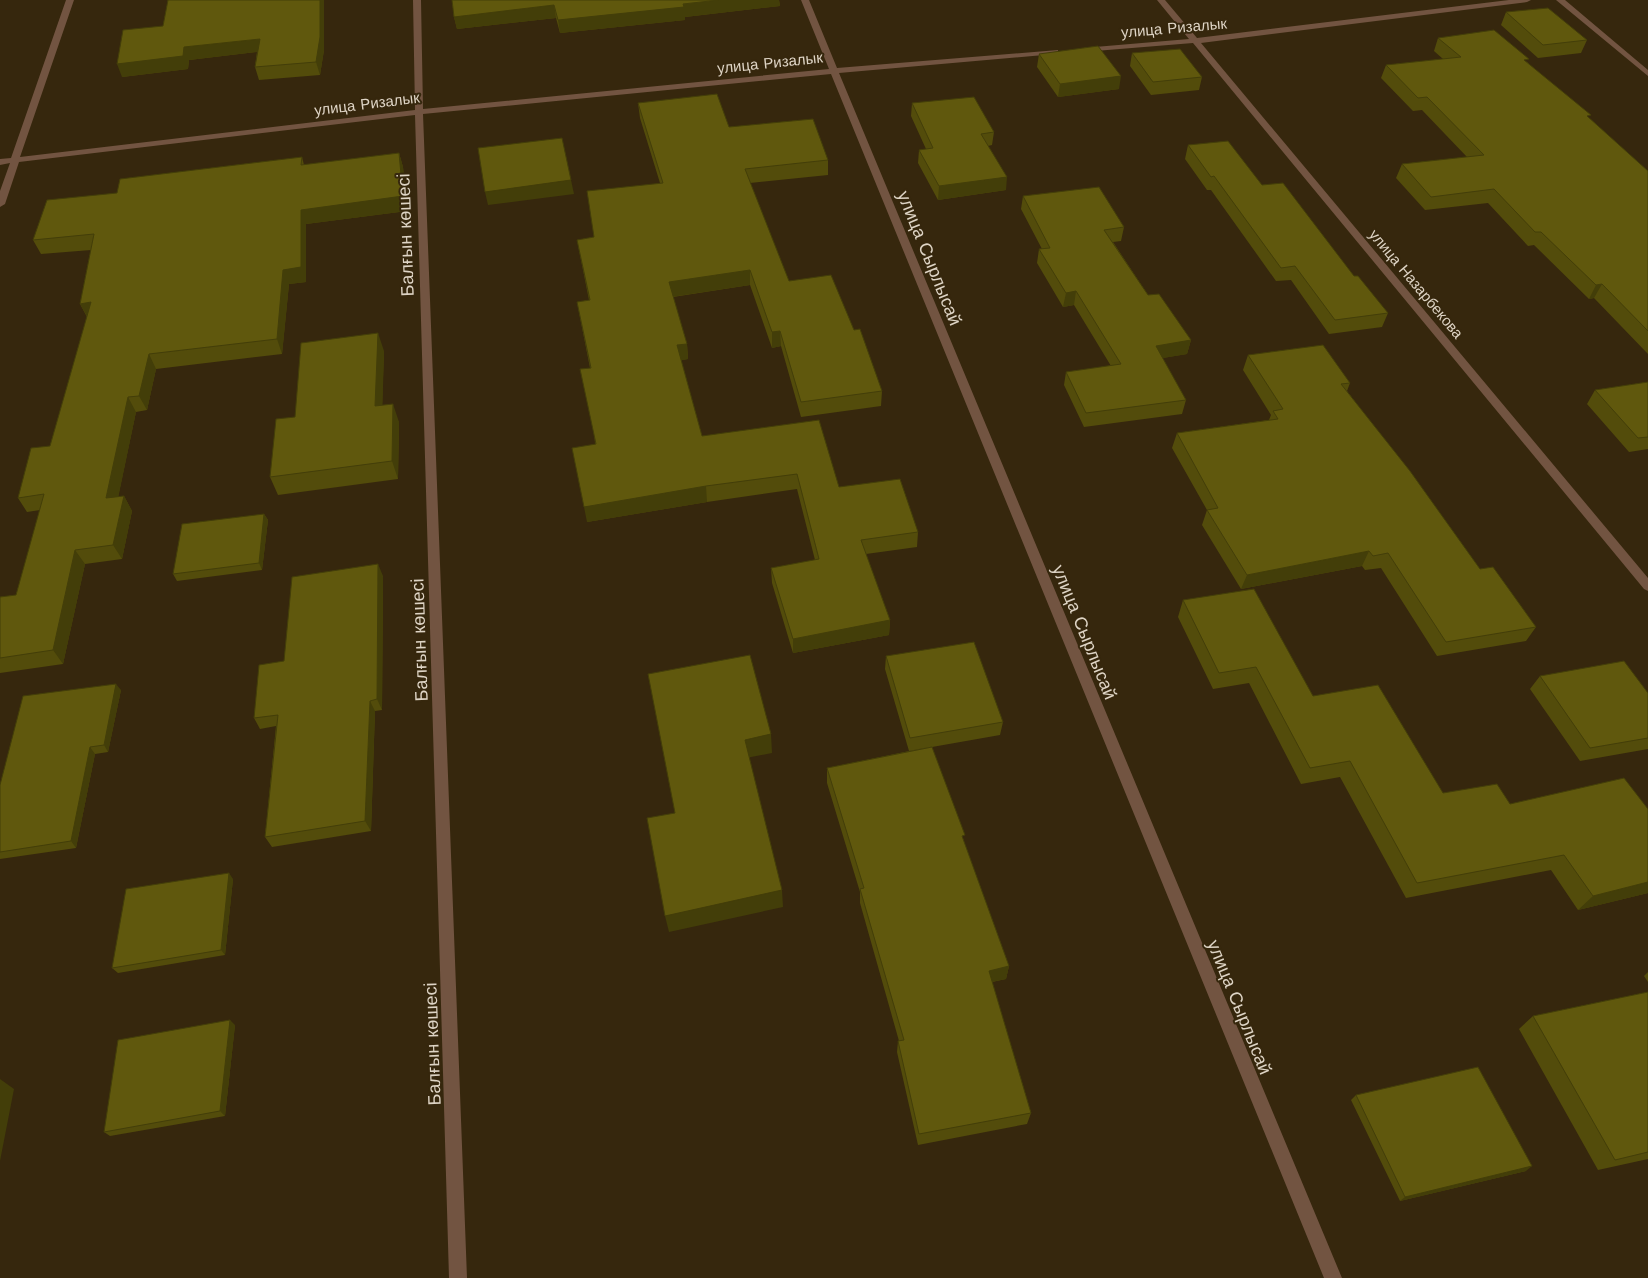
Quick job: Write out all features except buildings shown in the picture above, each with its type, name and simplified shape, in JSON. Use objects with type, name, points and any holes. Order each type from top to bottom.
[{"type":"street","points":[[0,204],[70,0]]},
{"type":"street","name":"Балғын көшесі","points":[[417,0],[419,112],[458,1278]]},
{"type":"street","name":"улица Сырлысай","points":[[805,0],[1333,1278]]},
{"type":"street","name":"улица Назарбекова","points":[[1161,0],[1648,586]]},
{"type":"street","name":"улица Ризалык","points":[[1077,51],[1194,41],[1527,0]]},
{"type":"street","points":[[1560,0],[1648,74]]},
{"type":"street","name":"улица Ризалык","points":[[0,162],[419,112],[834,71],[1067,52]]}]
